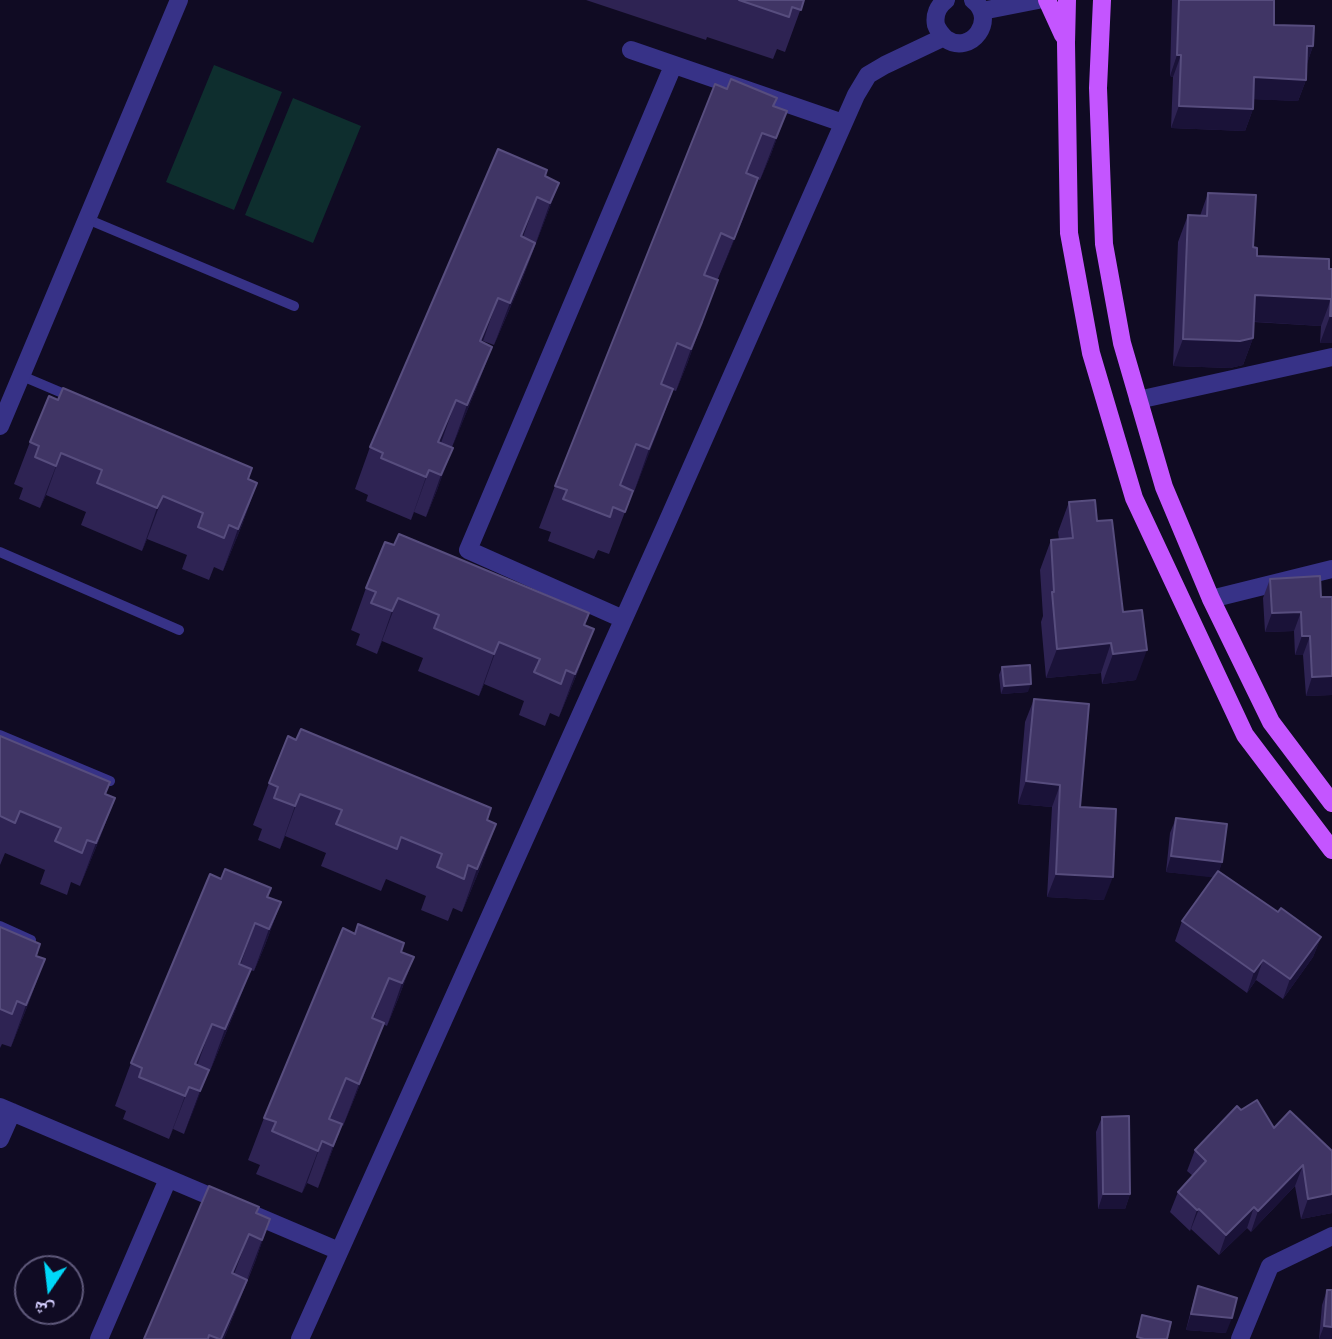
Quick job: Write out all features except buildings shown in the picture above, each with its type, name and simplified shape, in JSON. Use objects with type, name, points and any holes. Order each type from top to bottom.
[{"type":"main road","points":[[1047,0],[1066,43]]},
{"type":"main road","points":[[1067,0],[1069,233],[1091,353],[1134,498],[1245,735],[1332,850]]},
{"type":"main road","points":[[1102,0],[1098,88],[1104,244],[1122,343],[1138,400],[1164,488],[1211,599],[1271,722],[1332,803]]},
{"type":"street","points":[[0,426],[179,0]]},
{"type":"street","points":[[946,0],[936,17],[939,31],[944,37],[957,43],[972,39],[982,27],[977,5],[1038,0]]},
{"type":"street","points":[[300,1339],[856,95],[868,75],[944,37]]},
{"type":"street","points":[[631,50],[843,123]]},
{"type":"street","points":[[623,619],[468,551],[673,66]]},
{"type":"street","points":[[1138,400],[1332,357]]},
{"type":"street","points":[[1211,599],[1332,569]]},
{"type":"street","points":[[0,1139],[6,1110],[340,1251]]},
{"type":"street","points":[[99,1339],[168,1179]]},
{"type":"street","points":[[1240,1339],[1270,1266],[1332,1236]]},
{"type":"lane","points":[[87,219],[294,306]]},
{"type":"lane","points":[[22,376],[82,402]]},
{"type":"lane","points":[[0,552],[179,630]]},
{"type":"lane","points":[[0,734],[110,781]]},
{"type":"lane","points":[[0,926],[31,940]]},
{"type":"green space","points":[[214,65],[282,92],[234,210],[166,182]]},
{"type":"green space","points":[[293,98],[361,126],[313,243],[245,215]]}]
